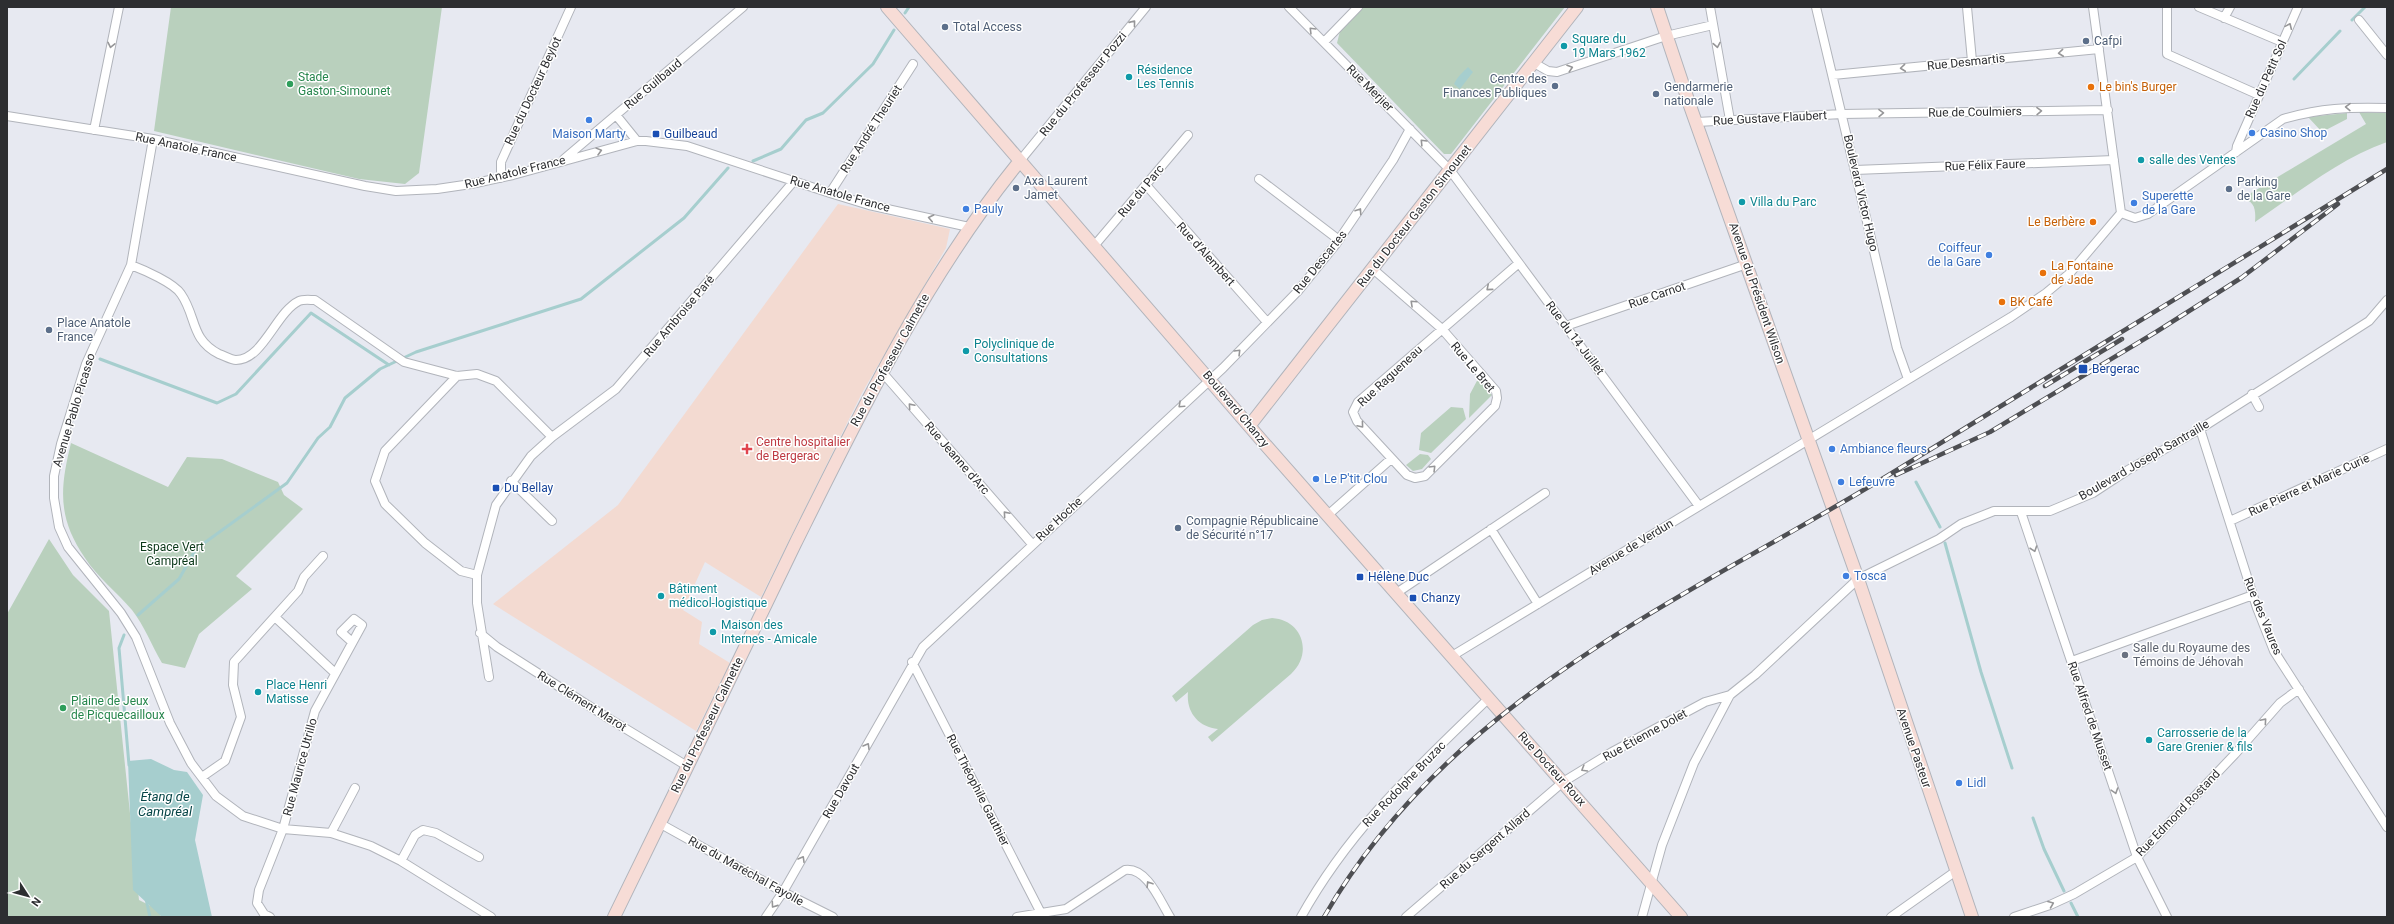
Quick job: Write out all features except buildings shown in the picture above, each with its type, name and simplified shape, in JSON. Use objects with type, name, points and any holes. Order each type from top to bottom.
[{"type":"main road","name":"Boulevard Chanzy","points":[[886,7],[1019,162],[1398,592],[1452,656]]},
{"type":"main road","name":"Rue du Docteur Gaston Simounet","points":[[1250,425],[1577,7]]},
{"type":"main road","name":"Avenue du Président Wilson","points":[[1657,7],[1858,579]]},
{"type":"main road","name":"Rue du Professeur Calmette","points":[[614,917],[829,474],[882,372],[913,315],[969,227],[1019,162]]},
{"type":"main road","name":"Avenue Pasteur","points":[[1858,579],[1972,917]]},
{"type":"main road","name":"Rue Docteur Roux","points":[[1452,656],[1681,917]]},
{"type":"street","points":[[94,130],[119,7]]},
{"type":"street","name":"Rue du Docteur Beylot","points":[[501,178],[501,162],[571,7]]},
{"type":"street","name":"Rue Guilbaud","points":[[562,161],[743,7]]},
{"type":"street","name":"Rue du Professeur Pozzi","points":[[1019,162],[1146,7]]},
{"type":"street","name":"Rue Merjier","points":[[1289,7],[1450,170]]},
{"type":"street","points":[[1324,42],[1358,7]]},
{"type":"street","points":[[1710,7],[1730,120]]},
{"type":"street","name":"Boulevard Victor Hugo","points":[[1816,7],[1897,348],[1908,379]]},
{"type":"street","points":[[1967,7],[1972,62]]},
{"type":"street","points":[[2094,7],[2121,213],[2135,218],[2148,214],[2283,119],[2340,107],[2387,108]]},
{"type":"street","points":[[2167,7],[2167,54],[2259,96]]},
{"type":"street","points":[[2199,7],[2282,42]]},
{"type":"street","points":[[2224,18],[2230,7]]},
{"type":"street","name":"Rue du Petit Sol","points":[[2236,152],[2236,146],[2298,7]]},
{"type":"street","points":[[2359,20],[2387,55]]},
{"type":"street","points":[[1534,63],[1548,71],[1557,72],[1666,36],[1713,25]]},
{"type":"street","name":"Rue Desmartis","points":[[1833,76],[2099,49]]},
{"type":"street","name":"Rue André Theuriet","points":[[830,193],[913,64]]},
{"type":"street","name":"Rue de Coulmiers","points":[[1842,114],[2108,110]]},
{"type":"street","name":"Rue Gustave Flaubert","points":[[1697,122],[1842,114]]},
{"type":"street","points":[[616,115],[637,141]]},
{"type":"street","name":"Rue Anatole France","points":[[7,116],[153,139],[365,186],[396,191],[437,189],[501,178],[637,141],[686,146],[830,193],[969,227]]},
{"type":"street","name":"Rue Descartes","points":[[1210,378],[1316,271],[1339,240],[1392,160],[1410,129]]},
{"type":"street","name":"Rue du Parc","points":[[1094,246],[1188,135]]},
{"type":"street","name":"Avenue Pablo Picasso","points":[[153,139],[131,265],[86,364],[61,444],[54,476],[54,498],[59,527],[68,547],[121,613],[136,637],[170,722],[192,763],[216,796],[243,816],[283,829],[331,834],[371,846],[401,861],[479,914],[491,917]]},
{"type":"street","name":"Rue Félix Faure","points":[[1855,170],[2114,160]]},
{"type":"street","name":"Rue du 14 Juillet","points":[[1450,170],[1699,506]]},
{"type":"street","points":[[1259,179],[1339,240]]},
{"type":"street","name":"Rue Ambroise Paré","points":[[489,677],[480,633],[477,603],[477,575],[496,505],[511,481],[531,456],[552,437],[616,389],[794,181]]},
{"type":"street","name":"Rue d'Alembert","points":[[1146,185],[1267,322]]},
{"type":"street","name":"Avenue de Verdun","points":[[1452,656],[1908,379],[2046,293],[2070,273],[2121,213]]},
{"type":"street","name":"Rue Ragueneau","points":[[1391,459],[1357,421],[1353,412],[1358,402],[1518,262]]},
{"type":"street","name":"Rue Carnot","points":[[1566,326],[1747,264]]},
{"type":"street","points":[[131,265],[176,288],[182,294],[198,336],[205,345],[233,360],[244,360],[254,353],[290,309],[300,301],[315,300],[404,362],[457,376],[477,374],[496,381],[552,437]]},
{"type":"street","name":"Rue Le Bret","points":[[1373,269],[1442,329],[1496,391],[1497,398],[1495,406],[1425,476],[1415,478],[1406,475],[1391,459]]},
{"type":"street","name":"Boulevard Joseph Santraille","points":[[1730,695],[1755,675],[1858,579],[1939,539],[1961,524],[1994,511],[2050,511],[2093,493],[2128,470],[2200,429],[2252,394],[2369,322],[2387,300]]},
{"type":"street","name":"Rue Jeanne d'Arc","points":[[882,372],[1032,544]]},
{"type":"street","points":[[457,376],[385,451],[375,481],[386,504],[425,543],[461,571],[477,575]]},
{"type":"street","name":"Rue Hoche","points":[[912,662],[922,647],[1210,378]]},
{"type":"street","points":[[2252,394],[2259,407]]},
{"type":"street","name":"Rue des Vaures","points":[[2200,429],[2253,595],[2274,651],[2387,827]]},
{"type":"street","name":"Rue Pierre et Marie Curie","points":[[2230,521],[2387,449]]},
{"type":"street","points":[[1329,514],[1391,459]]},
{"type":"street","points":[[511,481],[552,521]]},
{"type":"street","points":[[1398,592],[1545,493]]},
{"type":"street","name":"Rue Alfred de Musset","points":[[2022,512],[2137,857],[2167,917]]},
{"type":"street","points":[[1491,529],[1538,604]]},
{"type":"street","points":[[202,777],[225,761],[241,717],[233,685],[234,662],[276,618],[298,591],[304,577],[323,556]]},
{"type":"street","points":[[2072,661],[2253,595]]},
{"type":"street","points":[[276,618],[335,673]]},
{"type":"street","name":"Rue Clément Marot","points":[[480,633],[497,647],[608,718],[687,766]]},
{"type":"street","name":"Rue Maurice Utrillo","points":[[270,917],[264,914],[257,903],[259,890],[283,829],[315,711],[352,642]]},
{"type":"street","name":"Rue Davout","points":[[766,917],[783,892],[867,746],[912,662]]},
{"type":"street","name":"Rue Théophile Gauthier","points":[[912,662],[1042,915]]},
{"type":"street","name":"Rue Edmond Rostand","points":[[2014,917],[2050,905],[2074,894],[2137,857],[2225,766],[2280,703],[2299,689]]},
{"type":"street","points":[[1642,917],[1662,845],[1694,764],[1730,695]]},
{"type":"street","name":"Rue Étienne Dolet","points":[[1563,782],[1612,752],[1705,702],[1730,695]]},
{"type":"street","name":"Rue Rodolphe Bruzac","points":[[1300,917],[1339,856],[1370,817],[1405,779],[1490,698]]},
{"type":"street","name":"Rue du Sergent Allard","points":[[1406,917],[1563,782]]},
{"type":"street","points":[[331,834],[355,788]]},
{"type":"street","name":"Rue du Maréchal Fayolle","points":[[659,823],[783,892],[833,917]]},
{"type":"street","points":[[401,861],[415,835],[423,830],[436,833],[479,857]]},
{"type":"street","points":[[1017,917],[1042,915],[1066,909],[1125,870],[1131,869],[1146,878],[1170,917]]},
{"type":"street","points":[[1890,917],[1956,871]]},
{"type":"shaded area","name":"Centre hospitalier de Bergerac","points":[[838,204],[950,229],[946,248],[862,393],[761,597],[705,562],[683,610],[702,622],[699,644],[730,663],[696,731],[493,604],[618,505]]},
{"type":"green space","points":[[171,7],[442,7],[419,173],[405,184],[359,179],[154,131]]},
{"type":"green space","points":[[1363,7],[1565,7],[1451,154],[1444,154],[1337,43],[1340,31]]},
{"type":"green space","points":[[2359,112],[2387,113],[2387,142],[2369,149],[2335,167],[2255,222],[2254,206],[2249,201],[2241,199],[2366,124]]},
{"type":"green space","points":[[2347,113],[2347,119],[2322,132],[2308,117]]},
{"type":"green space","points":[[1478,379],[1492,395],[1469,418],[1470,394]]},
{"type":"green space","points":[[1451,407],[1463,408],[1466,419],[1431,453],[1419,450],[1421,433]]},
{"type":"green space","name":"Espace Vert Campréal","points":[[71,443],[168,487],[187,457],[222,459],[278,482],[284,495],[303,509],[236,576],[252,589],[199,634],[185,668],[162,663],[132,610],[95,572],[76,543],[69,529],[63,502],[63,488]]},
{"type":"green space","points":[[1420,454],[1428,455],[1431,459],[1422,469],[1413,471],[1406,465]]},
{"type":"green space","name":"Plaine de Jeux de Picquecailloux","points":[[49,539],[73,575],[109,611],[139,900],[159,910],[161,917],[7,917],[7,614]]},
{"type":"green space","points":[[1272,618],[1283,620],[1297,631],[1303,648],[1302,657],[1298,666],[1291,674],[1212,742],[1208,737],[1218,729],[1211,728],[1199,722],[1191,712],[1188,692],[1176,702],[1172,696],[1253,625],[1262,620]]},
{"type":"water","points":[[1468,67],[1473,72],[1460,89],[1454,84]]},
{"type":"water","name":"Étang de Campréal","points":[[151,759],[174,770],[187,772],[203,795],[195,840],[212,917],[162,917],[133,890],[128,761]]},
{"type":"waterway","points":[[905,13],[909,7]]},
{"type":"waterway","points":[[2352,20],[2365,7]]},
{"type":"waterway","points":[[753,161],[781,149],[806,120],[823,113],[873,64],[894,30]]},
{"type":"waterway","points":[[2294,79],[2340,31]]},
{"type":"waterway","points":[[138,615],[179,579],[196,549],[287,483],[318,438],[330,427],[345,398],[380,369],[416,352],[581,299],[684,218],[728,168]]},
{"type":"waterway","points":[[100,359],[217,403],[236,394],[311,313],[389,365]]},
{"type":"waterway","points":[[1916,482],[1940,527]]},
{"type":"waterway","points":[[1945,543],[1981,672],[2012,768]]},
{"type":"waterway","points":[[124,635],[119,648],[129,765]]},
{"type":"waterway","points":[[2033,818],[2044,849],[2064,891]]},
{"type":"waterway","points":[[146,899],[150,917]]},
{"type":"waterway","points":[[2071,903],[2078,917]]},
{"type":"railway","points":[[1324,917],[1376,840],[1436,773],[1503,714],[1576,661],[1652,613],[1887,476],[2387,169]]},
{"type":"railway","points":[[1896,475],[1990,432],[2156,332],[2241,278],[2338,204]]},
{"type":"railway","points":[[2045,386],[2122,339]]},
{"type":"place","name":"Total Access","points":[[945,27]]},
{"type":"place","name":"Cafpi","points":[[2086,41]]},
{"type":"place","name":"Square du 19 Mars 1962","points":[[1564,46]]},
{"type":"place","name":"Résidence Les Tennis","points":[[1129,77]]},
{"type":"place","name":"Stade Gaston-Simounet","points":[[290,84]]},
{"type":"place","name":"Centre des Finances Publiques","points":[[1555,86]]},
{"type":"place","name":"Le bin's Burger","points":[[2091,87]]},
{"type":"place","name":"Gendarmerie nationale","points":[[1656,94]]},
{"type":"place","name":"Maison Marty","points":[[589,120]]},
{"type":"place","name":"Casino Shop","points":[[2252,133]]},
{"type":"place","name":"Guilbeaud","points":[[656,134]]},
{"type":"place","name":"salle des Ventes","points":[[2141,160]]},
{"type":"place","name":"Axa Laurent Jamet","points":[[1016,188]]},
{"type":"place","name":"Parking de la Gare","points":[[2229,189]]},
{"type":"place","name":"Villa du Parc","points":[[1742,202]]},
{"type":"place","name":"Superette de la Gare","points":[[2134,203]]},
{"type":"place","name":"Pauly","points":[[966,209]]},
{"type":"place","name":"Le Berbère","points":[[2093,222]]},
{"type":"place","name":"Coiffeur de la Gare","points":[[1989,255]]},
{"type":"place","name":"La Fontaine de Jade","points":[[2043,273]]},
{"type":"place","name":"BK Café","points":[[2002,302]]},
{"type":"place","name":"Place Anatole France","points":[[49,330]]},
{"type":"place","name":"Polyclinique de Consultations","points":[[966,351]]},
{"type":"place","name":"Bergerac","points":[[2083,369]]},
{"type":"place","name":"Centre hospitalier de Bergerac","points":[[747,449]]},
{"type":"place","name":"Ambiance fleurs","points":[[1832,449]]},
{"type":"place","name":"Le P'tit Clou","points":[[1316,479]]},
{"type":"place","name":"Lefeuvre","points":[[1841,482]]},
{"type":"place","name":"Du Bellay","points":[[496,488]]},
{"type":"place","name":"Compagnie Républicaine de Sécurité n°17","points":[[1178,528]]},
{"type":"place","name":"Tosca","points":[[1846,576]]},
{"type":"place","name":"Hélène Duc","points":[[1360,577]]},
{"type":"place","name":"Bâtiment médicol-logistique","points":[[661,596]]},
{"type":"place","name":"Chanzy","points":[[1413,598]]},
{"type":"place","name":"Maison des Internes - Amicale","points":[[713,632]]},
{"type":"place","name":"Salle du Royaume des Témoins de Jéhovah","points":[[2125,655]]},
{"type":"place","name":"Place Henri Matisse","points":[[258,692]]},
{"type":"place","name":"Plaine de Jeux de Picquecailloux","points":[[63,708]]},
{"type":"place","name":"Carrosserie de la Gare Grenier & fils","points":[[2149,740]]},
{"type":"place","name":"Lidl","points":[[1959,783]]}]
